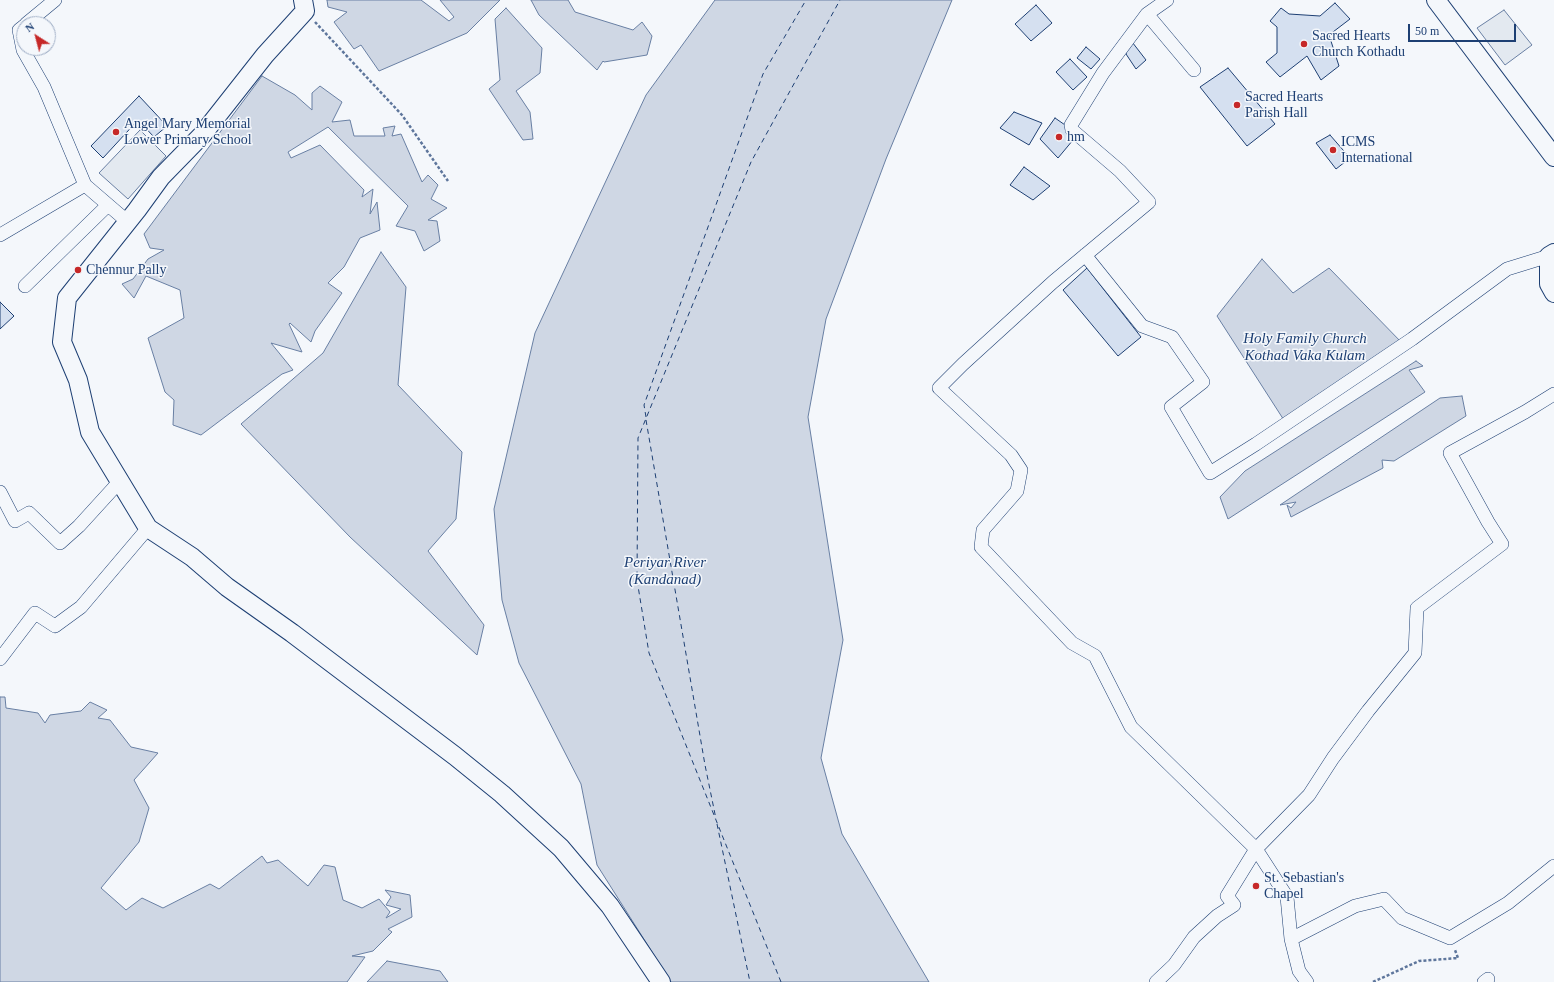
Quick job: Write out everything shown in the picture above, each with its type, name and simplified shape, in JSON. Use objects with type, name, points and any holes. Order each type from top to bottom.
[{"type":"street","points":[[36,16],[55,0]]},
{"type":"street","points":[[1167,0],[1147,14],[1103,73],[1071,125],[1072,130],[1120,171],[1149,202],[1053,282],[968,359],[939,388],[1011,455],[1021,470],[1017,491],[984,530],[982,547],[1072,643],[1096,656],[1131,727],[1256,849],[1287,897],[1291,938],[1300,971],[1307,982]]},
{"type":"street","points":[[1436,0],[1554,157]]},
{"type":"street","points":[[304,5],[202,135],[160,177],[128,222],[67,298],[62,342],[78,380],[90,432],[148,528],[192,557],[227,587],[292,633],[455,756],[502,794],[561,848],[605,900],[661,982]]},
{"type":"street","points":[[1147,14],[1194,70]]},
{"type":"street","points":[[26,56],[44,88],[85,185],[128,222]]},
{"type":"street","points":[[0,236],[85,185]]},
{"type":"street","points":[[25,286],[108,205]]},
{"type":"street","points":[[1085,255],[1142,326],[1172,337],[1203,382],[1171,407],[1210,473],[1256,444],[1412,339],[1506,269],[1551,255],[1549,284],[1554,293]]},
{"type":"street","points":[[1156,982],[1174,965],[1194,937],[1217,916],[1234,905],[1227,896],[1256,849],[1309,795],[1341,746],[1415,653],[1417,608],[1502,544],[1450,453],[1525,412],[1554,394]]},
{"type":"street","points":[[0,492],[15,521],[29,513],[60,543],[79,526],[120,481]]},
{"type":"street","points":[[0,659],[35,613],[55,626],[81,607],[148,528]]},
{"type":"street","points":[[1291,938],[1355,906],[1384,899],[1402,918],[1450,938],[1508,903],[1554,866]]},
{"type":"path","points":[[304,5],[402,115],[448,181]]},
{"type":"path","points":[[1373,982],[1419,961],[1458,958],[1450,938]]},
{"type":"shaded area","points":[[1504,10],[1532,45],[1505,65],[1477,28]]},
{"type":"shaded area","points":[[140,130],[166,156],[128,199],[99,173]]},
{"type":"water","points":[[327,0],[421,0],[449,21],[454,17],[440,0],[500,0],[467,33],[379,71],[361,45],[354,49],[334,22],[347,12],[328,7]]},
{"type":"water","points":[[531,0],[568,0],[575,12],[633,30],[642,22],[652,36],[647,55],[603,61],[597,70],[539,15]]},
{"type":"water","name":"Periyar River (Kandanad)","points":[[715,0],[952,0],[886,159],[826,319],[808,417],[843,640],[821,758],[842,834],[929,982],[671,982],[597,865],[581,784],[519,663],[502,600],[494,509],[535,333],[646,95]]},
{"type":"water","points":[[506,8],[542,48],[540,73],[516,91],[530,112],[533,139],[523,140],[489,89],[500,80],[495,19]]},
{"type":"water","points":[[262,76],[295,95],[312,110],[312,93],[320,86],[342,102],[332,122],[350,120],[354,136],[385,136],[383,128],[395,126],[392,136],[401,134],[422,182],[428,175],[438,185],[431,199],[447,208],[428,220],[437,221],[440,241],[424,251],[415,231],[396,226],[408,206],[328,127],[288,152],[291,158],[320,145],[364,190],[362,197],[373,189],[370,214],[377,202],[380,230],[360,238],[344,267],[328,283],[342,293],[315,331],[311,342],[290,323],[289,324],[302,352],[271,343],[293,370],[282,374],[201,435],[173,425],[174,400],[165,392],[148,338],[184,318],[180,290],[146,276],[134,298],[122,284],[133,279],[148,259],[164,250],[150,248],[144,234]]},
{"type":"water","points":[[381,252],[406,287],[398,385],[462,452],[456,519],[428,551],[484,625],[477,655],[350,537],[241,424],[323,353]]},
{"type":"water","name":"Holy Family Church Kothad Vaka Kulam","points":[[1262,259],[1293,293],[1329,268],[1404,345],[1289,428],[1217,316]]},
{"type":"water","points":[[1416,361],[1423,366],[1409,370],[1425,392],[1228,519],[1220,497],[1245,471]]},
{"type":"water","points":[[1462,396],[1466,416],[1394,461],[1382,460],[1383,468],[1291,517],[1287,505],[1291,508],[1296,502],[1280,505],[1440,398]]},
{"type":"water","points":[[0,697],[5,697],[6,708],[38,713],[45,723],[50,715],[81,711],[90,702],[107,710],[98,718],[110,720],[131,747],[158,753],[134,780],[149,808],[139,842],[101,888],[126,910],[142,898],[163,908],[210,884],[219,889],[262,856],[267,863],[278,860],[308,886],[324,865],[335,867],[343,900],[362,908],[379,899],[390,912],[386,918],[401,909],[386,905],[391,897],[385,890],[410,895],[412,917],[388,929],[392,932],[373,951],[352,956],[365,957],[347,982],[0,982]]},
{"type":"water","points":[[387,961],[440,971],[448,982],[367,982]]},
{"type":"building","name":"Sacred Hearts Church Kothadu","points":[[1335,3],[1350,19],[1329,35],[1339,66],[1321,80],[1307,56],[1280,77],[1266,62],[1277,53],[1277,27],[1270,21],[1281,8],[1289,14],[1320,16]]},
{"type":"building","points":[[1036,5],[1052,23],[1031,41],[1015,24]]},
{"type":"building","points":[[1129,38],[1146,60],[1136,69],[1126,54]]},
{"type":"building","points":[[1086,47],[1100,59],[1091,69],[1077,58]]},
{"type":"building","name":"hm","points":[[1070,59],[1087,77],[1073,90],[1056,72]]},
{"type":"building","name":"Sacred Hearts Parish Hall","points":[[1228,68],[1275,124],[1247,146],[1200,87]]},
{"type":"building","name":"Angel Mary Memorial Lower Primary School","points":[[139,96],[167,126],[154,137],[138,120],[103,158],[91,146]]},
{"type":"building","name":"hm","points":[[1014,112],[1042,123],[1029,145],[1000,128]]},
{"type":"building","name":"hm","points":[[1055,118],[1078,134],[1058,158],[1040,139]]},
{"type":"building","name":"ICMS International","points":[[1330,135],[1350,158],[1336,169],[1316,143]]},
{"type":"building","points":[[1024,167],[1050,186],[1033,200],[1010,185]]},
{"type":"building","points":[[1087,268],[1141,337],[1118,356],[1063,290]]},
{"type":"building","points":[[0,302],[14,316],[0,329]]},
{"type":"ferry route","points":[[646,417],[644,405],[763,74],[806,0]]},
{"type":"ferry route","points":[[781,982],[649,653],[637,580],[638,438],[751,162],[840,0]]},
{"type":"ferry route","points":[[646,420],[705,765],[716,819]]},
{"type":"ferry route","points":[[717,824],[750,982]]},
{"type":"place","name":"Sacred Hearts Church Kothadu","points":[[1304,44]]},
{"type":"place","name":"Sacred Hearts Parish Hall","points":[[1237,105]]},
{"type":"place","name":"Angel Mary Memorial Lower Primary School","points":[[116,132]]},
{"type":"place","name":"hm","points":[[1059,137]]},
{"type":"place","name":"ICMS International","points":[[1333,150]]},
{"type":"place","name":"Chennur Pally","points":[[78,270]]},
{"type":"place","name":"St. Sebastian's Chapel","points":[[1256,886]]}]
